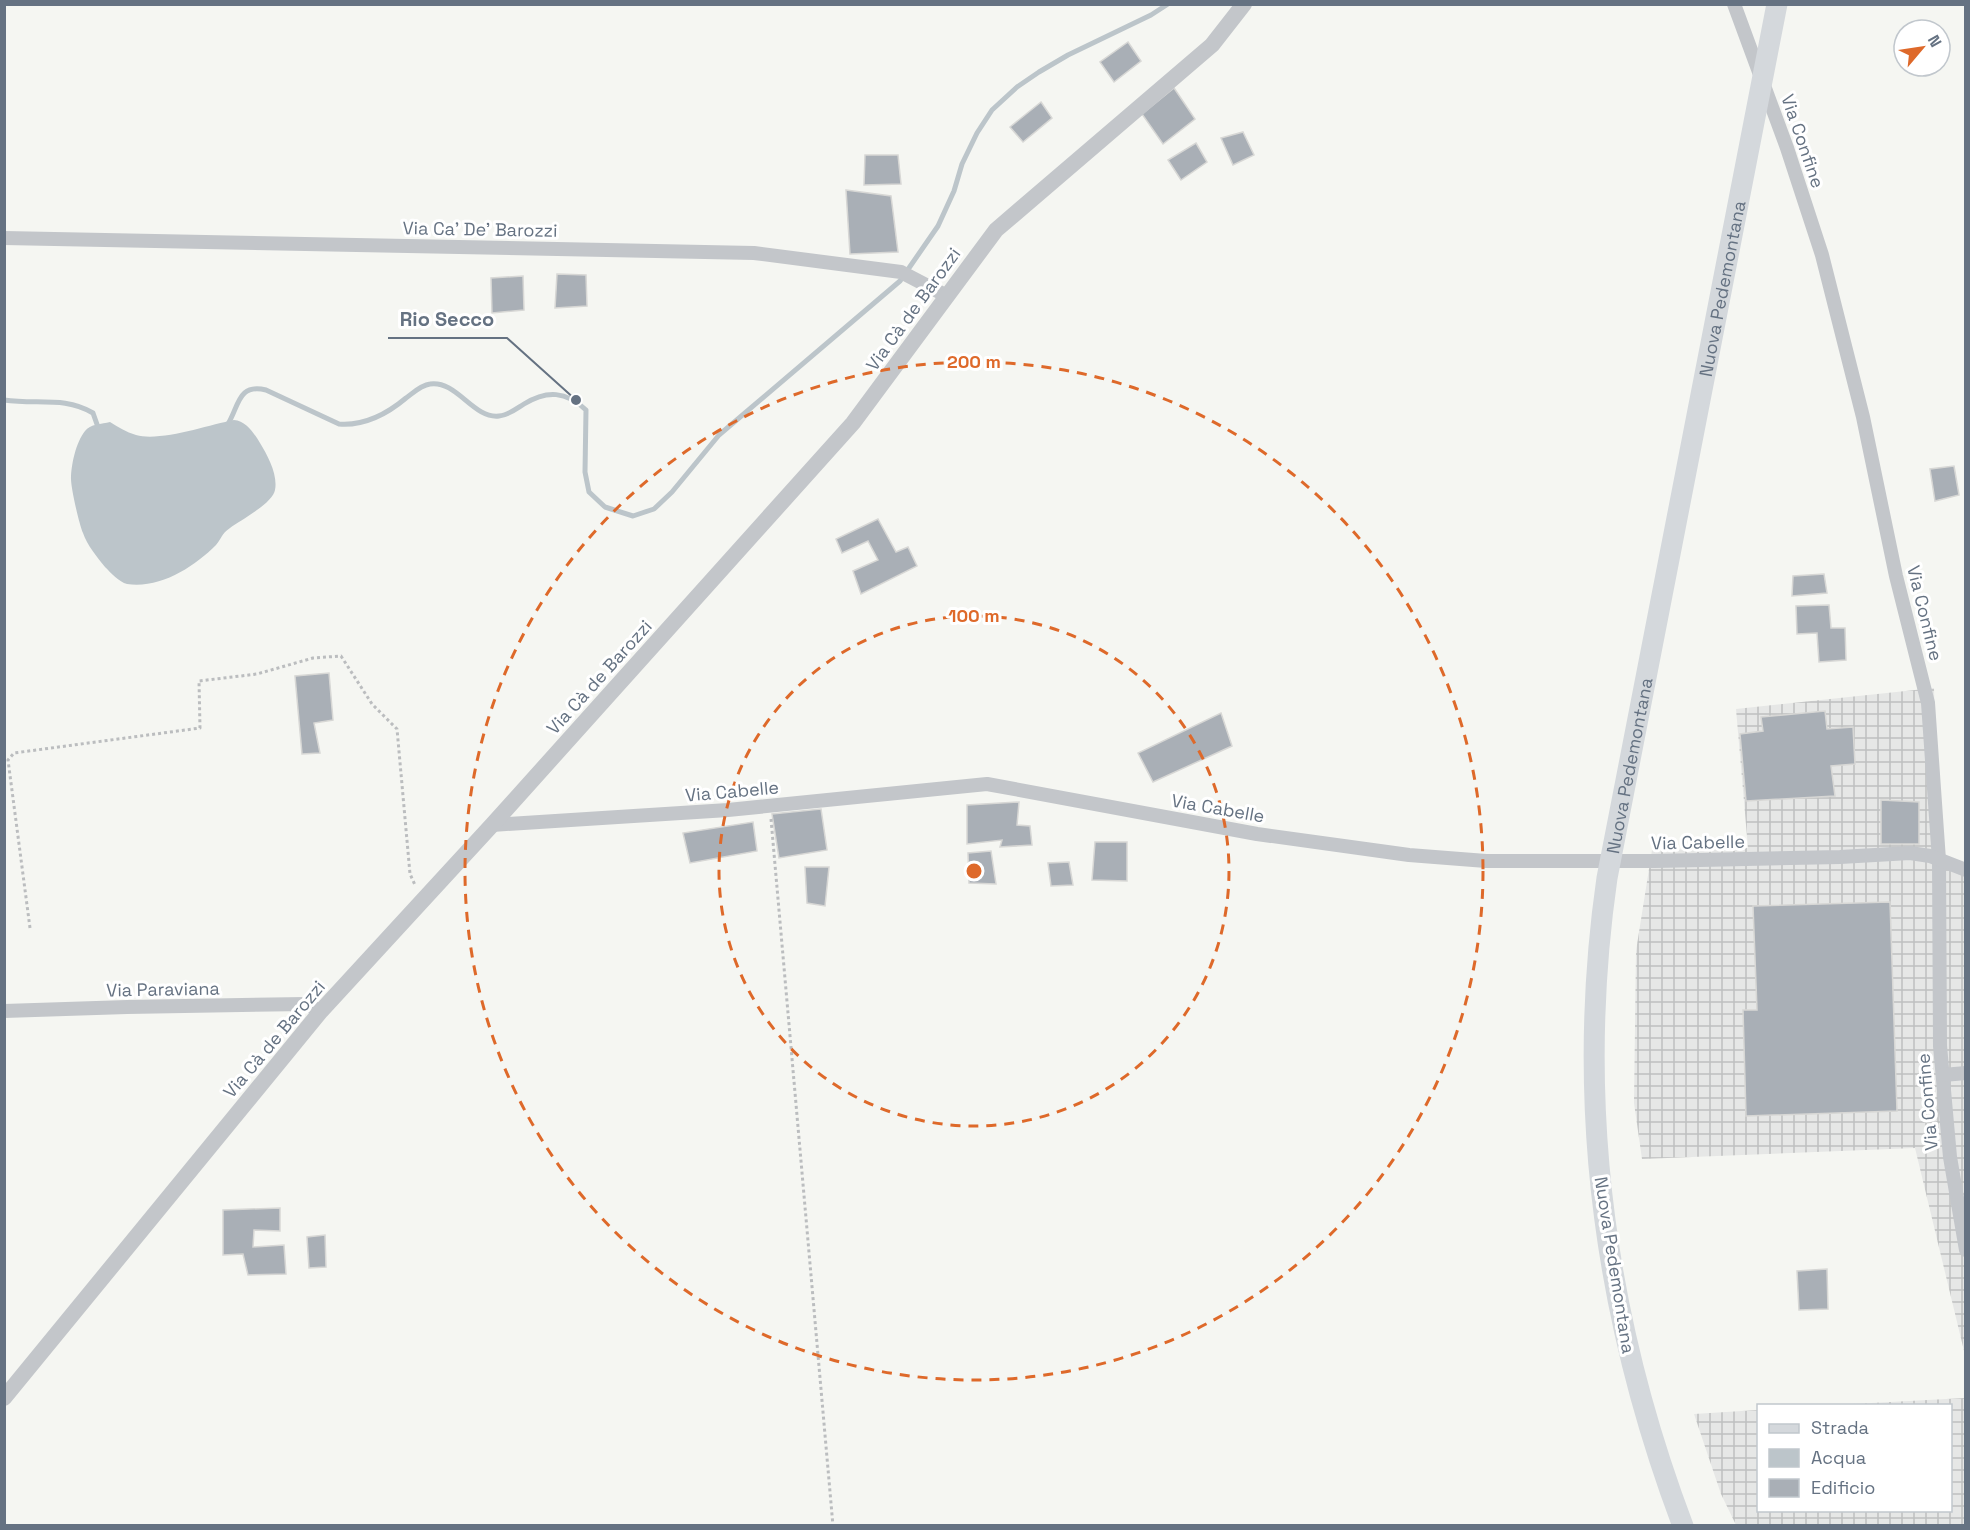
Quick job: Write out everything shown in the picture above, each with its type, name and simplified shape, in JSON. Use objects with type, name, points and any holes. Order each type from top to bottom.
[{"type":"main road","name":"Nuova Pedemontana","points":[[1683,1526],[1652,1436],[1627,1348],[1606,1229],[1595,1100],[1599,950],[1607,878],[1777,4]]},
{"type":"street","name":"Via Cà de Barozzi","points":[[4,1398],[321,1011],[492,825],[853,423],[996,230],[1212,45],[1244,4]]},
{"type":"street","name":"Via Confine","points":[[1734,4],[1787,148],[1822,255],[1863,417],[1896,576],[1928,703],[1939,860],[1940,1047],[1950,1157],[1965,1250]]},
{"type":"street","name":"Via Ca' De' Barozzi","points":[[4,238],[754,253],[901,273],[947,296]]},
{"type":"street","name":"Via Cabelle","points":[[492,825],[770,806],[987,784],[1257,834],[1398,853],[1486,861],[1655,861],[1920,853],[1965,870]]},
{"type":"street","name":"Via Paraviana","points":[[4,1011],[306,1004],[321,1011]]},
{"type":"street","points":[[1942,1075],[1965,1073]]},
{"type":"path","points":[[30,928],[8,760],[14,753],[200,728],[199,681],[256,674],[322,657],[341,656],[372,704],[398,729],[411,874],[423,900]]},
{"type":"path","points":[[770,806],[833,1526]]},
{"type":"shaded area","points":[[1934,688],[1938,864],[1966,873],[1965,1355],[1915,1148],[1642,1159],[1634,1103],[1636,951],[1652,850],[1748,848],[1736,709]]},
{"type":"shaded area","points":[[1965,1398],[1965,1525],[1736,1525],[1721,1494],[1694,1414],[1757,1410],[1757,1512],[1952,1512],[1952,1404],[1853,1404]]},
{"type":"water","points":[[234,420],[249,428],[266,454],[275,478],[273,495],[263,506],[227,530],[207,553],[176,575],[139,585],[127,584],[118,579],[105,567],[87,542],[81,528],[71,484],[77,447],[85,431],[93,426],[110,422],[125,431],[146,437],[184,432]]},
{"type":"building","points":[[1128,42],[1141,61],[1114,82],[1100,62]]},
{"type":"building","points":[[1174,88],[1195,119],[1163,144],[1142,114]]},
{"type":"building","points":[[1041,102],[1052,118],[1023,142],[1010,127]]},
{"type":"building","points":[[1243,132],[1254,155],[1233,165],[1221,138]]},
{"type":"building","points":[[1196,143],[1207,162],[1181,180],[1168,160]]},
{"type":"building","points":[[865,155],[898,155],[901,184],[864,185]]},
{"type":"building","points":[[846,190],[891,196],[898,252],[850,254]]},
{"type":"building","points":[[557,274],[586,275],[587,306],[555,308]]},
{"type":"building","points":[[523,276],[524,310],[492,313],[491,278]]},
{"type":"building","points":[[1954,466],[1959,495],[1935,501],[1930,469]]},
{"type":"building","points":[[878,519],[896,552],[908,547],[917,566],[861,594],[853,571],[878,560],[868,541],[842,553],[836,539]]},
{"type":"building","points":[[1824,574],[1827,593],[1792,596],[1793,576]]},
{"type":"building","points":[[1829,605],[1831,628],[1845,628],[1846,660],[1819,662],[1817,633],[1797,634],[1796,606]]},
{"type":"building","points":[[329,673],[333,720],[314,723],[320,753],[302,754],[295,676]]},
{"type":"building","points":[[1825,711],[1827,729],[1853,727],[1855,764],[1831,766],[1835,796],[1746,801],[1740,734],[1763,731],[1761,717]]},
{"type":"building","points":[[1221,713],[1232,746],[1153,782],[1138,753]]},
{"type":"building","points":[[1881,800],[1919,802],[1919,844],[1881,844]]},
{"type":"building","points":[[1019,802],[1017,825],[1030,826],[1032,845],[1000,847],[1002,840],[967,844],[967,805]]},
{"type":"building","points":[[821,809],[827,850],[779,858],[772,814]]},
{"type":"building","points":[[753,822],[757,851],[690,863],[683,833]]},
{"type":"building","points":[[1095,842],[1127,842],[1127,881],[1092,880]]},
{"type":"building","points":[[991,851],[996,884],[969,883],[968,853]]},
{"type":"building","points":[[1069,862],[1073,885],[1051,886],[1048,863]]},
{"type":"building","points":[[805,867],[829,867],[825,906],[807,903]]},
{"type":"building","points":[[1890,902],[1897,1111],[1746,1116],[1743,1010],[1757,1010],[1753,906]]},
{"type":"building","points":[[280,1208],[280,1231],[254,1230],[253,1247],[284,1245],[286,1274],[248,1275],[243,1254],[223,1255],[223,1210]]},
{"type":"building","points":[[325,1235],[326,1267],[309,1268],[307,1237]]},
{"type":"building","points":[[1827,1269],[1828,1309],[1799,1310],[1797,1271]]},
{"type":"waterway","points":[[228,424],[245,393],[257,389],[266,390],[339,424],[358,423],[375,418],[420,388],[430,384],[440,384],[449,388],[481,412],[499,416],[512,412],[541,396],[564,396],[586,410],[585,472],[589,492],[605,507],[633,516],[654,509],[672,492],[719,435],[900,281],[938,226],[954,191],[962,164],[977,133],[992,110],[1017,87],[1039,72],[1068,55],[1151,15],[1168,4]]},
{"type":"waterway","points":[[4,400],[72,404],[93,413],[99,430]]},
{"type":"place","name":"Rio Secco","points":[[576,400]]}]
